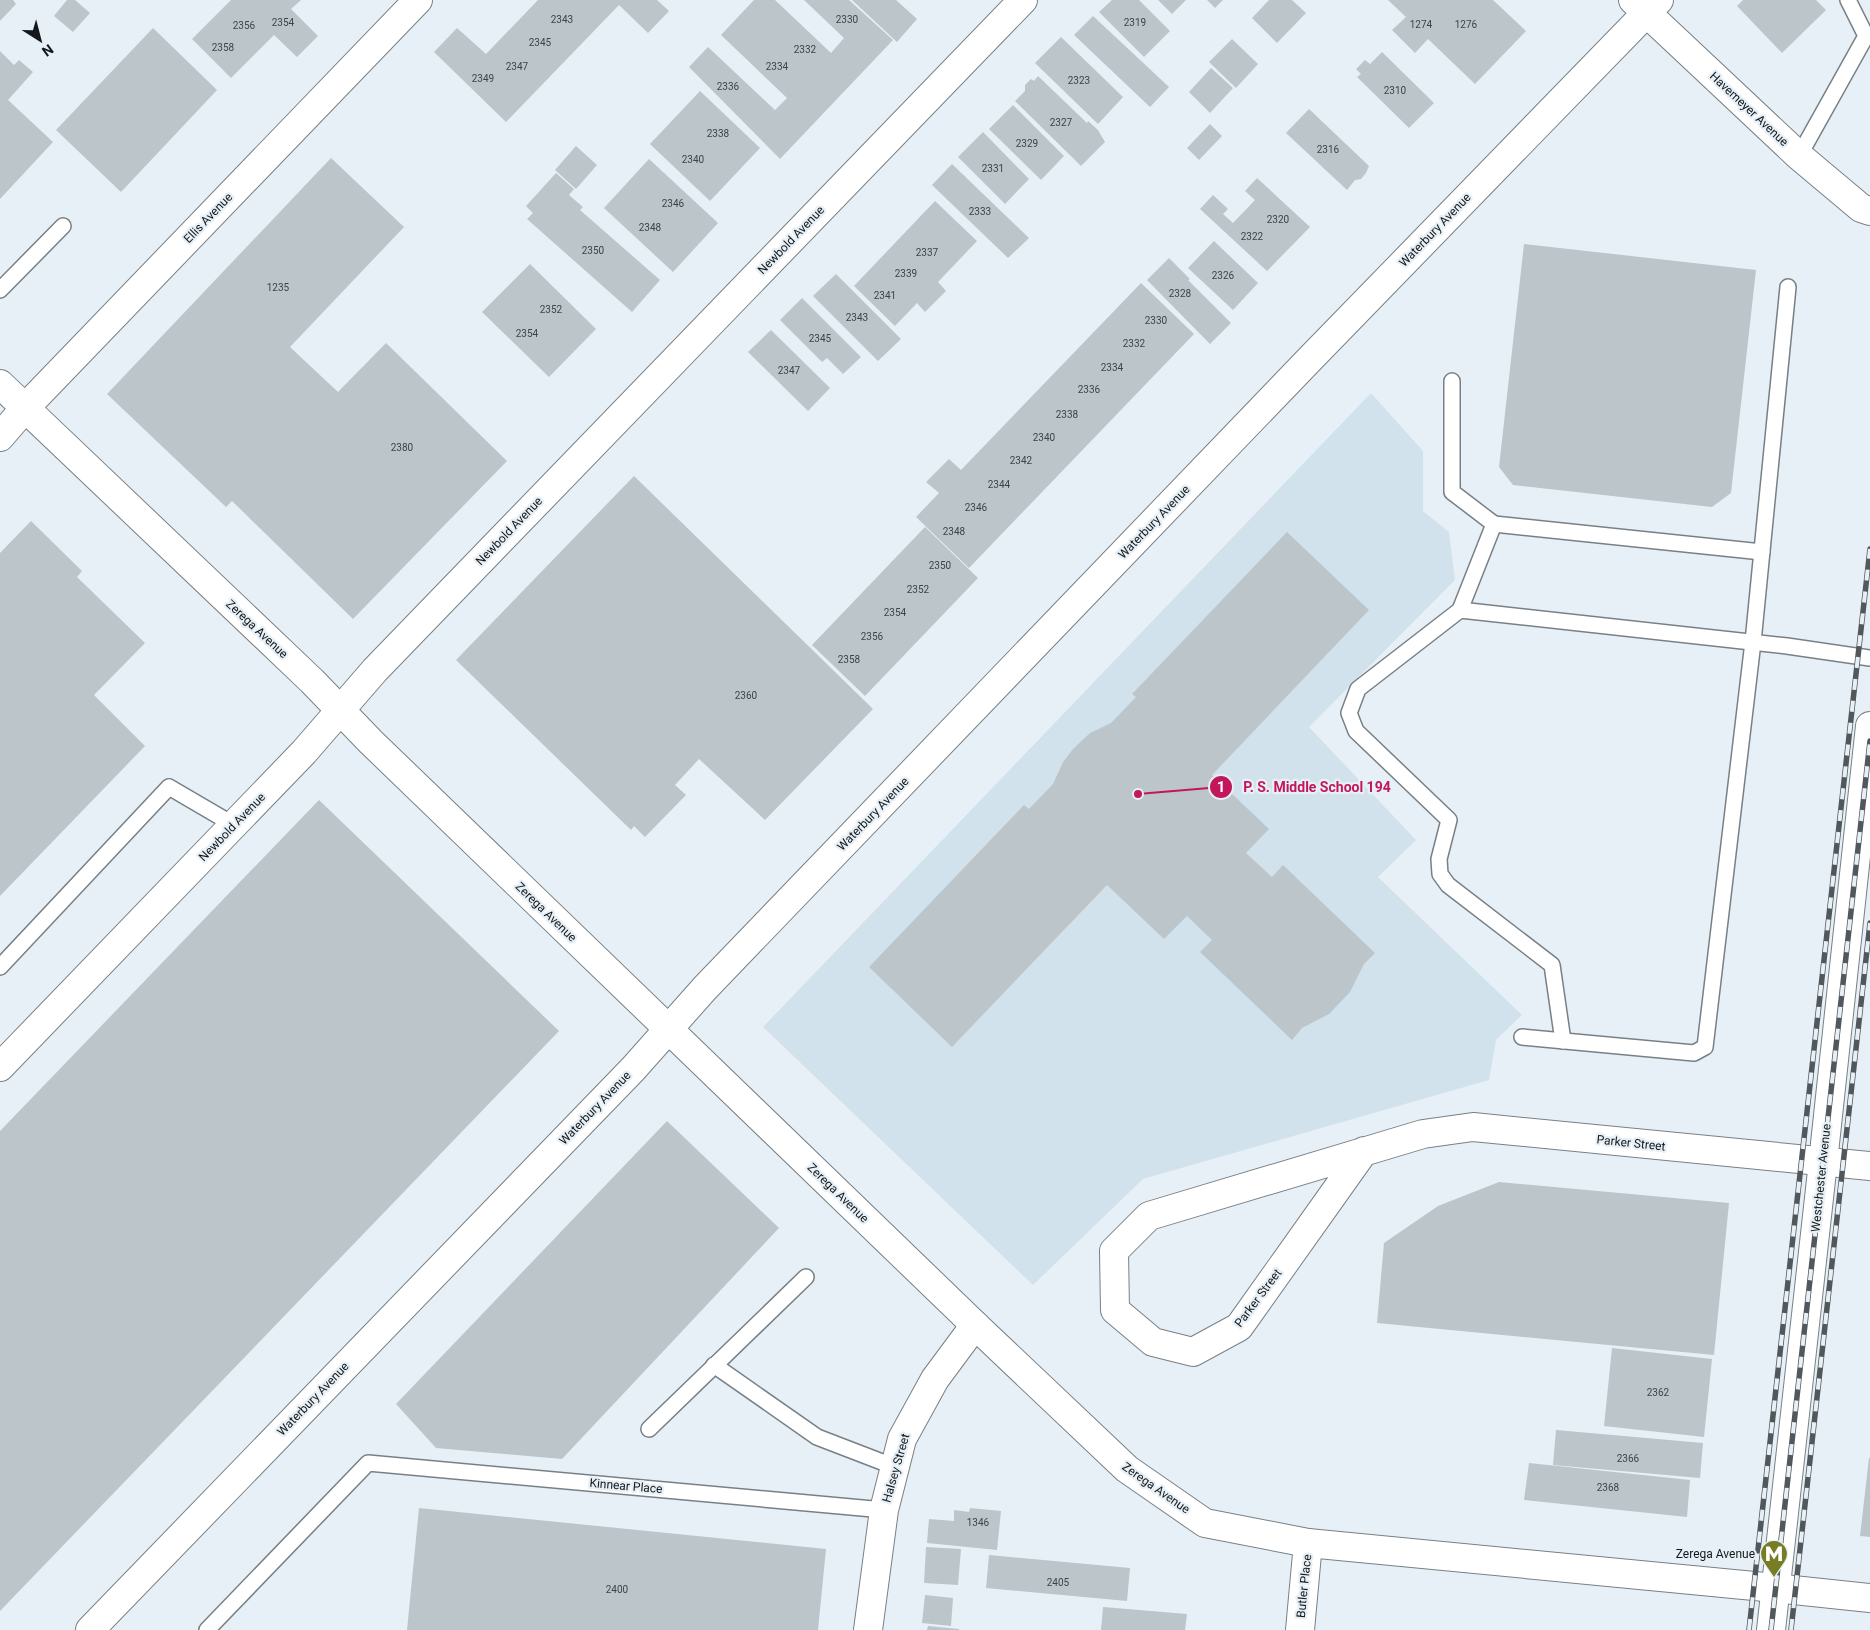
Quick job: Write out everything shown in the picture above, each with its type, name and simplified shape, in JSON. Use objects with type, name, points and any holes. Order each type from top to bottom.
[{"type":"street","name":"Ellis Avenue","points":[[0,437],[25,408],[418,0]]},
{"type":"street","name":"Newbold Avenue","points":[[0,1067],[234,825],[340,711],[375,670],[1023,0]]},
{"type":"street","name":"Havemeyer Avenue","points":[[1646,5],[1798,156],[1861,208],[1870,211]]},
{"type":"street","name":"Waterbury Avenue","points":[[90,1630],[633,1069],[712,981],[1294,376],[1646,5]]},
{"type":"street","name":"Zerega Avenue","points":[[0,384],[312,681],[340,711],[668,1029],[1127,1469],[1206,1523],[1308,1543],[1870,1598]]},
{"type":"street","name":"Westchester Avenue","points":[[1770,1630],[1870,726]]},
{"type":"street","name":"Parker Street","points":[[1364,1151],[1239,1327],[1193,1352],[1153,1342],[1114,1310],[1114,1251],[1149,1216],[1364,1151],[1423,1134],[1474,1127],[1870,1166]]},
{"type":"street","name":"Halsey Street","points":[[868,1630],[884,1510],[902,1439],[935,1379],[975,1325]]},
{"type":"street","name":"Butler Place","points":[[1300,1630],[1308,1543]]},
{"type":"lane","points":[[1798,156],[1866,36],[1848,0]]},
{"type":"lane","points":[[0,290],[63,226]]},
{"type":"lane","points":[[1522,1037],[1694,1053],[1706,1047],[1753,642],[1788,286]]},
{"type":"lane","points":[[1452,381],[1452,492],[1494,524],[1762,552]]},
{"type":"lane","points":[[1494,524],[1460,610],[1358,689],[1349,713],[1356,731],[1449,820],[1439,859],[1440,874],[1448,885],[1552,964],[1563,1042]]},
{"type":"lane","points":[[1460,610],[1753,642],[1870,658]]},
{"type":"lane","points":[[0,966],[169,787],[234,825]]},
{"type":"lane","points":[[649,1429],[806,1277]]},
{"type":"lane","points":[[714,1366],[817,1437],[895,1466]]},
{"type":"lane","name":"Kinnear Place","points":[[207,1630],[368,1463],[884,1510]]},
{"type":"shaded area","points":[[1371,393],[1423,451],[1423,511],[1449,532],[1455,580],[1309,727],[1416,840],[1378,877],[1522,1015],[1496,1040],[1489,1080],[1143,1179],[1033,1285],[763,1027]]},
{"type":"building","points":[[0,0],[13,0],[16,4],[0,21]]},
{"type":"building","points":[[67,0],[75,0],[90,13],[73,32],[54,16]]},
{"type":"building","points":[[231,0],[301,0],[291,9],[318,36],[297,57],[274,35],[231,78],[192,39]]},
{"type":"building","points":[[538,0],[657,0],[669,11],[648,33],[619,5],[506,122],[434,52],[457,28],[486,54]]},
{"type":"building","points":[[754,0],[775,0],[831,53],[844,38],[804,0],[849,0],[893,40],[780,159],[689,67],[708,47],[775,110],[787,98],[721,35]]},
{"type":"building","points":[[852,0],[896,0],[917,19],[897,42]]},
{"type":"building","points":[[1112,0],[1139,0],[1170,31],[1144,57],[1099,12]]},
{"type":"building","points":[[1158,0],[1186,0],[1172,14]]},
{"type":"building","points":[[1207,0],[1223,0],[1215,8]]},
{"type":"building","points":[[1269,0],[1292,0],[1306,13],[1277,43],[1252,18]]},
{"type":"building","points":[[1388,0],[1493,0],[1526,31],[1475,84],[1428,39],[1415,53],[1392,30],[1406,17]]},
{"type":"building","points":[[1743,0],[1816,0],[1826,10],[1782,53],[1737,6]]},
{"type":"building","points":[[1093,16],[1169,87],[1150,107],[1074,35]]},
{"type":"building","points":[[153,28],[217,90],[121,192],[56,130]]},
{"type":"building","points":[[1061,37],[1123,97],[1098,124],[1035,63]]},
{"type":"building","points":[[1232,39],[1258,64],[1236,88],[1209,62]]},
{"type":"building","points":[[0,51],[14,65],[19,60],[33,72],[8,100],[53,142],[0,199]]},
{"type":"building","points":[[1382,52],[1434,103],[1409,128],[1357,77],[1361,74],[1356,69],[1365,60],[1370,64]]},
{"type":"building","points":[[1211,68],[1233,88],[1210,113],[1189,92]]},
{"type":"building","points":[[1038,76],[1087,123],[1088,121],[1098,130],[1105,142],[1081,166],[1015,101],[1025,91],[1025,85],[1031,79],[1034,81]]},
{"type":"building","points":[[700,91],[760,148],[710,201],[650,144]]},
{"type":"building","points":[[1013,105],[1064,156],[1041,180],[989,129]]},
{"type":"building","points":[[1309,109],[1369,166],[1361,179],[1355,180],[1347,190],[1286,133]]},
{"type":"building","points":[[1210,124],[1222,136],[1199,160],[1187,148]]},
{"type":"building","points":[[983,132],[1029,179],[1005,204],[958,157]]},
{"type":"building","points":[[576,146],[597,165],[576,189],[555,170]]},
{"type":"building","points":[[331,158],[404,227],[290,347],[338,392],[386,343],[507,461],[353,619],[232,501],[226,507],[107,394]]},
{"type":"building","points":[[649,159],[718,223],[673,272],[604,208]]},
{"type":"building","points":[[952,164],[1029,238],[1008,258],[932,185]]},
{"type":"building","points":[[556,173],[574,189],[569,195],[583,207],[580,210],[660,280],[632,312],[527,219],[533,213],[526,206]]},
{"type":"building","points":[[1257,178],[1310,227],[1267,271],[1200,209],[1213,195],[1228,209],[1223,214],[1233,223],[1255,200],[1245,191]]},
{"type":"building","points":[[935,201],[977,241],[938,282],[946,291],[925,312],[917,303],[895,326],[854,286]]},
{"type":"building","points":[[1214,241],[1258,283],[1233,310],[1188,268]]},
{"type":"building","points":[[1524,244],[1756,270],[1731,493],[1712,507],[1513,485],[1499,467]]},
{"type":"building","points":[[1169,258],[1231,323],[1210,344],[1147,280]]},
{"type":"building","points":[[530,264],[596,329],[549,377],[482,312]]},
{"type":"building","points":[[836,274],[901,339],[878,361],[813,296]]},
{"type":"building","points":[[1141,283],[1194,334],[969,568],[916,517],[939,493],[926,482],[949,459],[961,470]]},
{"type":"building","points":[[802,298],[861,357],[843,374],[827,358],[822,362],[780,320]]},
{"type":"building","points":[[771,330],[830,388],[808,411],[748,352]]},
{"type":"building","points":[[634,476],[873,709],[765,820],[699,759],[675,785],[686,795],[645,837],[634,826],[631,830],[456,660]]},
{"type":"building","points":[[31,521],[82,571],[77,577],[145,643],[94,695],[145,746],[0,896],[0,553]]},
{"type":"building","points":[[925,527],[978,578],[865,696],[812,645]]},
{"type":"building","points":[[1287,532],[1369,610],[1212,775],[1269,829],[1246,853],[1272,877],[1283,865],[1375,953],[1364,964],[1350,992],[1329,1014],[1302,1028],[1292,1040],[1200,952],[1212,940],[1187,916],[1164,939],[1107,885],[952,1047],[869,967],[1024,805],[1029,809],[1053,784],[1063,762],[1073,749],[1090,733],[1111,723],[1136,697],[1132,694]]},
{"type":"building","points":[[319,800],[559,1031],[0,1611],[0,1131]]},
{"type":"building","points":[[667,1121],[779,1228],[562,1459],[436,1448],[396,1404]]},
{"type":"building","points":[[1499,1182],[1729,1203],[1714,1355],[1377,1323],[1384,1243],[1438,1206]]},
{"type":"building","points":[[1612,1348],[1712,1359],[1704,1437],[1604,1426]]},
{"type":"building","points":[[1556,1430],[1703,1443],[1700,1478],[1553,1465]]},
{"type":"building","points":[[1870,1458],[1870,1537],[1860,1536]]},
{"type":"building","points":[[1529,1463],[1690,1480],[1687,1517],[1524,1500]]},
{"type":"building","points":[[419,1508],[826,1549],[818,1630],[407,1630]]},
{"type":"building","points":[[970,1508],[1001,1511],[997,1550],[927,1543],[929,1519],[954,1521],[954,1510],[969,1512]]},
{"type":"building","points":[[926,1547],[961,1549],[958,1585],[924,1583]]},
{"type":"building","points":[[989,1555],[1130,1568],[1127,1601],[986,1588]]},
{"type":"building","points":[[925,1595],[953,1598],[951,1626],[922,1623]]},
{"type":"building","points":[[1103,1607],[1187,1614],[1185,1630],[1101,1630]]},
{"type":"building","points":[[928,1626],[959,1629],[959,1630],[927,1630]]},
{"type":"railway","points":[[1749,1630],[1870,549]]},
{"type":"railway","points":[[1771,1630],[1870,741]]},
{"type":"railway","points":[[1791,1630],[1870,923]]},
{"type":"place","name":"P. S. Middle School 194","points":[[1138,794]]},
{"type":"place","name":"Zerega Avenue","points":[[1774,1578]]}]
